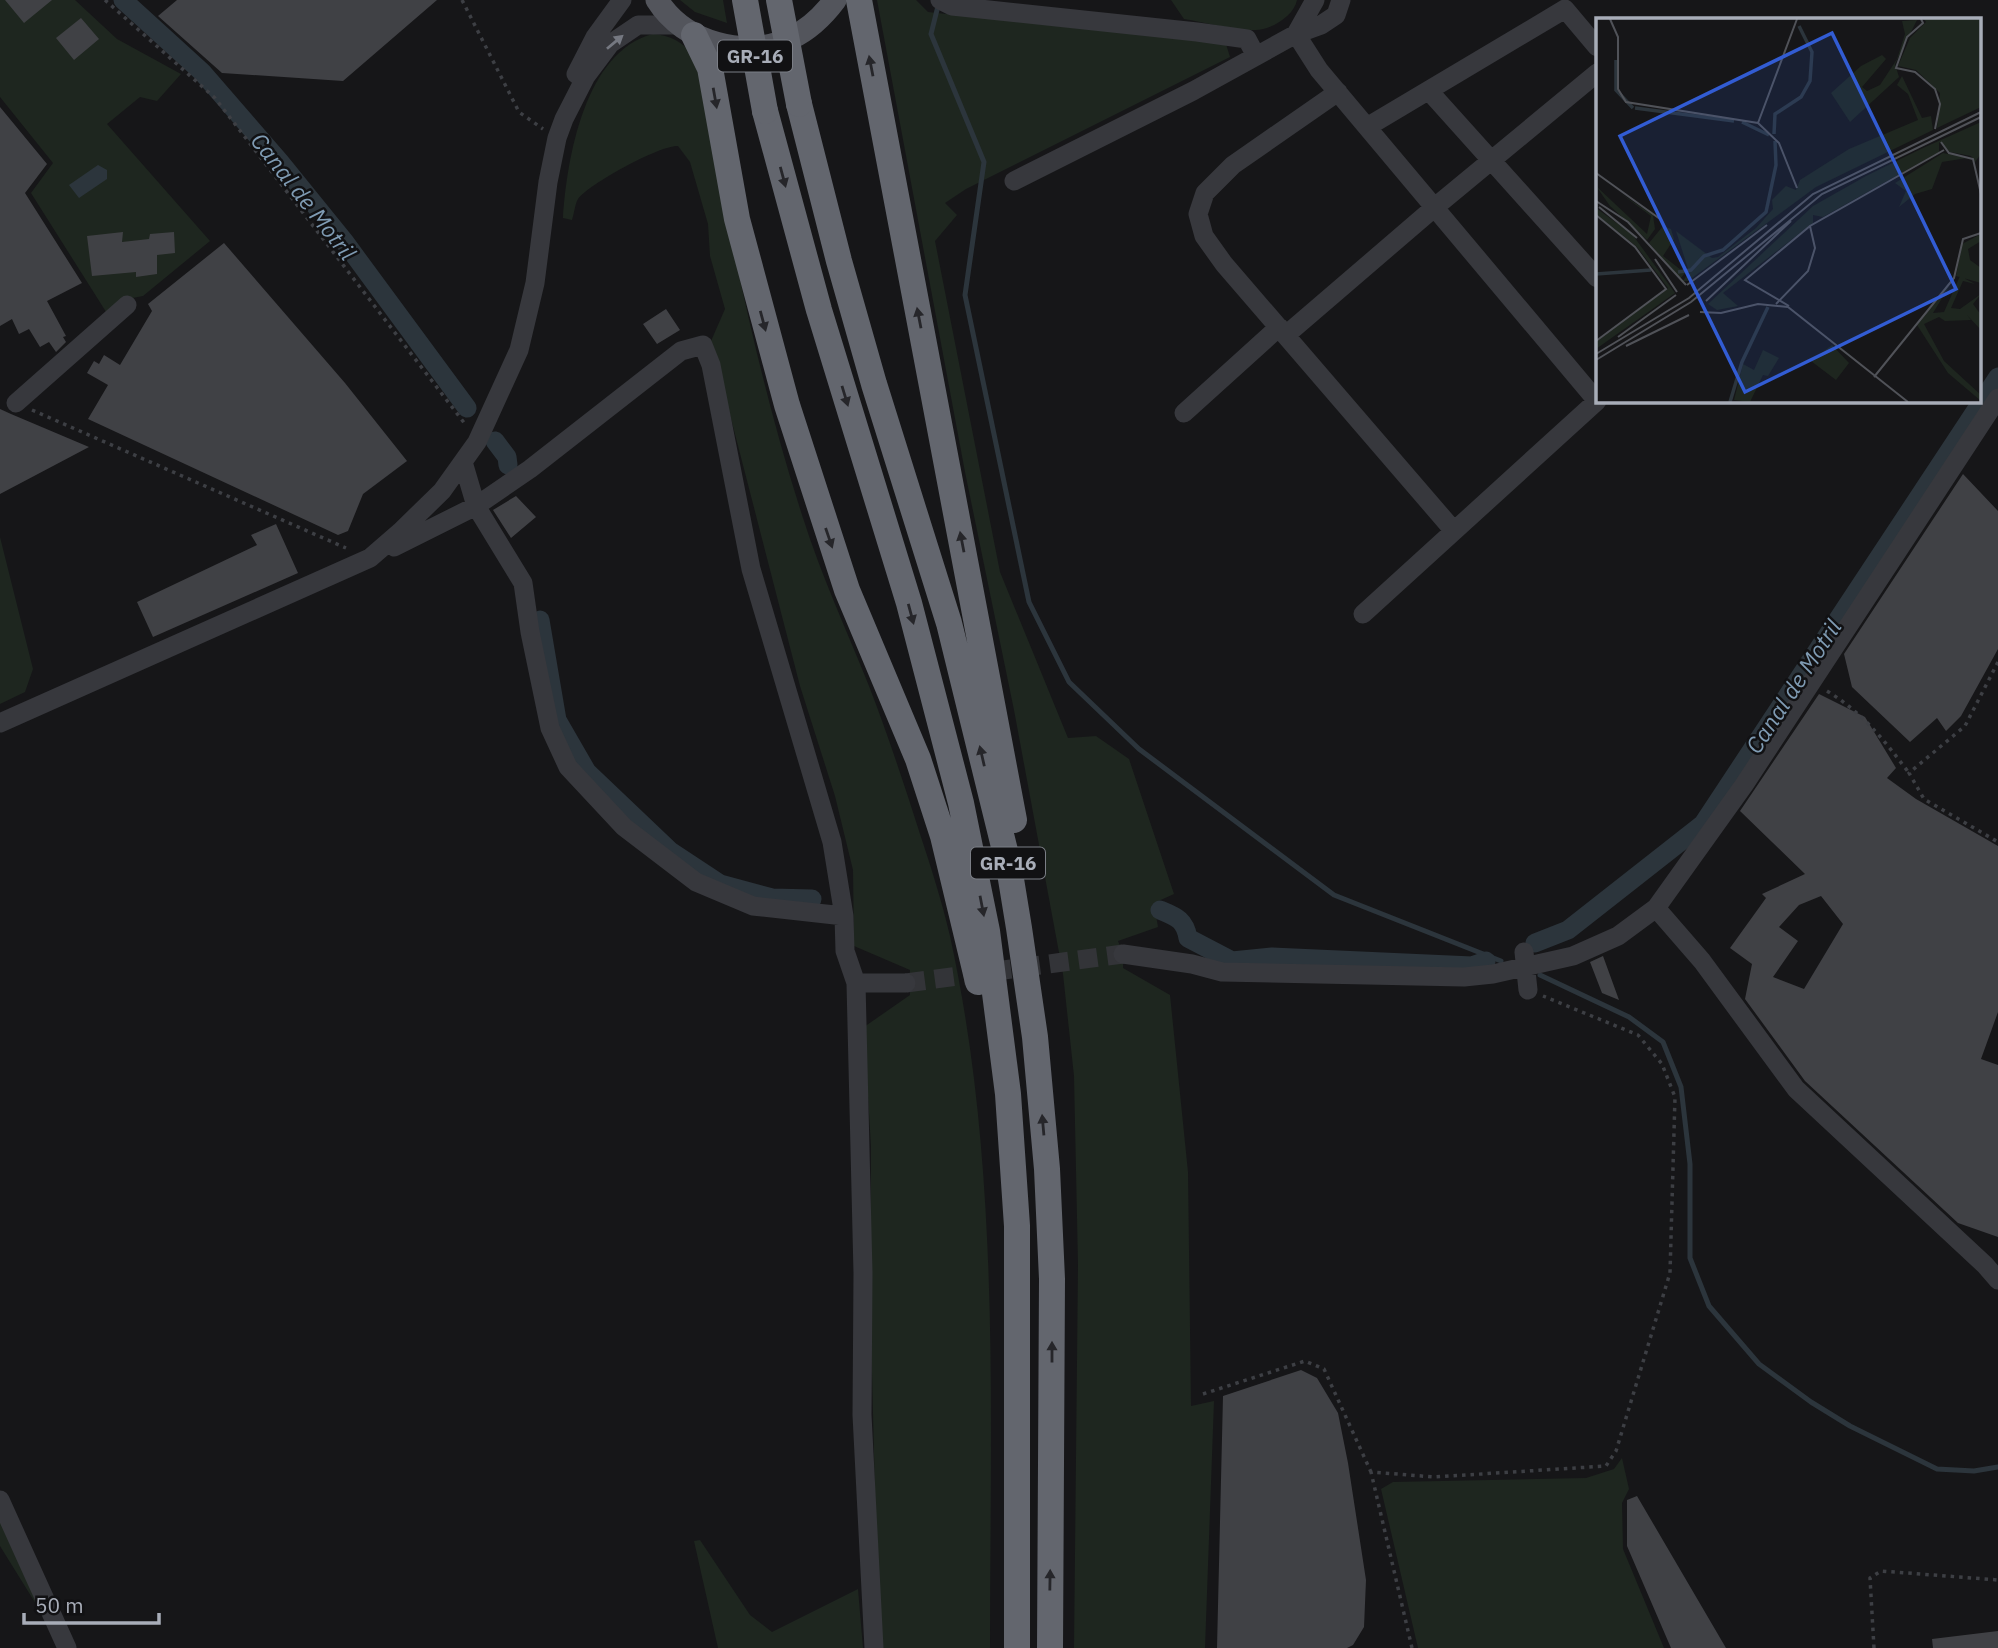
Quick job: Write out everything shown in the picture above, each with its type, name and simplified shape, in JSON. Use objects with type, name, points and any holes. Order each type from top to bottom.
[{"type":"highway","name":"GR-16","points":[[745,0],[765,111],[819,310],[909,603],[961,803],[986,931],[1008,1094],[1017,1226],[1017,1648]]},
{"type":"highway","name":"GR-16","points":[[779,0],[799,104],[839,261],[874,384],[949,623],[1009,867],[1037,1063],[1048,1169],[1052,1265],[1050,1648]]},
{"type":"highway","points":[[859,0],[1023,870],[1019,928]]},
{"type":"highway","points":[[687,30],[710,68],[737,219],[787,405],[847,590],[918,759],[943,836],[975,969],[989,1050],[1008,1094]]},
{"type":"main road","points":[[657,0],[687,30],[725,46],[758,47],[790,39],[818,21],[835,0]]},
{"type":"street","points":[[564,118],[568,90],[595,37],[622,0]]},
{"type":"street","points":[[940,0],[952,6],[1247,39],[1256,56]]},
{"type":"street","points":[[1296,34],[1315,0]]},
{"type":"street","points":[[1014,181],[1193,92],[1296,34],[1321,25],[1336,16],[1341,0]]},
{"type":"street","points":[[1367,127],[1565,9],[1596,46]]},
{"type":"street","points":[[370,558],[400,533],[442,491],[463,462],[477,442],[519,350],[535,283],[548,182],[557,138],[564,118],[586,76],[610,44],[638,25],[687,30]]},
{"type":"street","points":[[1296,34],[1319,70],[1596,400]]},
{"type":"street","points":[[1184,413],[1596,75]]},
{"type":"street","points":[[1429,90],[1596,277]]},
{"type":"street","points":[[1338,93],[1233,165],[1205,193],[1198,214],[1204,236],[1218,255],[1454,531]]},
{"type":"street","points":[[16,403],[127,305]]},
{"type":"street","points":[[0,723],[370,558],[476,506],[530,469],[681,351],[703,345],[711,365],[751,569],[832,842],[844,916],[845,951],[856,984],[863,1273],[862,1415],[874,1648]]},
{"type":"street","points":[[1123,954],[1192,964],[1222,972],[1464,978],[1525,959],[1573,956],[1618,936],[1656,908],[1744,785],[1998,398]]},
{"type":"street","points":[[1363,614],[1596,402]]},
{"type":"street","points":[[463,462],[476,506],[523,583],[550,728],[569,767],[624,827],[696,882],[753,906],[844,916]]},
{"type":"street","points":[[1656,908],[1702,961],[1796,1089],[1998,1280]]},
{"type":"street","points":[[1525,959],[1528,990]]},
{"type":"street","points":[[856,984],[906,983]]},
{"type":"street","points":[[0,1500],[67,1648]]},
{"type":"path","points":[[105,0],[215,98],[443,393],[477,442]]},
{"type":"path","points":[[462,0],[519,112],[557,138]]},
{"type":"path","points":[[16,403],[370,558]]},
{"type":"path","points":[[1909,773],[1965,726],[1998,662]]},
{"type":"path","points":[[1812,682],[1844,701],[1878,732],[1909,773],[1924,799],[1998,842]]},
{"type":"path","points":[[1371,1472],[1434,1477],[1606,1466],[1616,1451],[1670,1273],[1675,1097],[1662,1064],[1639,1035],[1528,990]]},
{"type":"path","points":[[1203,1394],[1305,1361],[1324,1369],[1371,1472],[1412,1648]]},
{"type":"path","points":[[1874,1648],[1870,1578],[1881,1571],[1998,1580]]},
{"type":"shaded area","points":[[0,0],[75,0],[117,39],[181,74],[157,101],[140,97],[107,124],[210,241],[143,296],[122,300],[108,315],[31,193],[53,163],[0,97]]},
{"type":"shaded area","points":[[680,0],[723,0],[727,23],[695,12]]},
{"type":"shaded area","points":[[877,0],[916,0],[928,12],[1226,44],[1230,57],[966,189],[945,203],[957,215],[935,241],[1000,572],[1068,738],[1096,736],[1129,759],[1174,894],[1154,903],[1158,927],[1118,941],[1123,954],[1123,968],[1170,995],[1188,1172],[1191,1406],[1214,1401],[1205,1648],[1074,1648],[1078,1265],[1074,1076],[1063,974]]},
{"type":"shaded area","points":[[1171,0],[1297,0],[1287,17],[1281,21],[1268,28],[1247,30],[1184,19]]},
{"type":"shaded area","points":[[653,34],[676,40],[695,55],[755,346],[786,461],[818,561],[889,741],[950,936],[978,1112],[985,1201],[991,1380],[990,1648],[882,1648],[877,1575],[871,1332],[871,1147],[864,1027],[910,995],[910,970],[854,946],[853,870],[835,796],[800,686],[711,341],[725,309],[710,256],[708,224],[690,162],[678,146],[656,152],[625,166],[596,184],[578,199],[572,220],[563,218],[575,138],[596,84],[611,61],[630,44]]},
{"type":"shaded area","points":[[98,165],[107,170],[107,179],[79,198],[69,185]]},
{"type":"shaded area","points":[[0,537],[33,669],[25,692],[0,704]]},
{"type":"shaded area","points":[[1622,1458],[1629,1489],[1622,1503],[1623,1549],[1664,1648],[1418,1648],[1381,1489],[1393,1482],[1586,1478],[1614,1469]]},
{"type":"shaded area","points":[[0,1512],[44,1617],[0,1546]]},
{"type":"shaded area","points":[[700,1540],[750,1615],[772,1632],[858,1589],[863,1648],[718,1648],[694,1541]]},
{"type":"building","points":[[5,0],[52,0],[24,23]]},
{"type":"building","points":[[177,0],[437,0],[343,81],[222,73],[158,16]]},
{"type":"building","points":[[81,18],[99,39],[74,60],[56,38]]},
{"type":"building","points":[[0,107],[47,164],[25,193],[82,283],[47,301],[66,336],[63,337],[66,342],[56,352],[49,342],[40,347],[29,329],[19,334],[12,319],[0,326]]},
{"type":"building","points":[[123,232],[122,242],[149,239],[150,234],[174,232],[175,253],[157,255],[157,274],[136,277],[136,272],[92,276],[87,236]]},
{"type":"building","points":[[224,243],[345,383],[407,461],[363,494],[348,531],[338,535],[88,419],[108,385],[87,373],[94,361],[99,364],[104,355],[120,365],[152,311],[148,304]]},
{"type":"building","points":[[666,309],[680,330],[657,344],[643,324]]},
{"type":"building","points":[[0,409],[11,414],[89,447],[0,494]]},
{"type":"building","points":[[1963,474],[1998,511],[1998,649],[1961,716],[1946,731],[1937,718],[1910,742],[1852,687],[1844,654]]},
{"type":"building","points":[[516,496],[536,517],[511,538],[493,510]]},
{"type":"building","points":[[276,524],[298,573],[153,637],[137,602],[257,545],[251,535]]},
{"type":"building","points":[[1819,694],[1865,717],[1896,768],[1887,778],[1916,799],[1998,846],[1998,1012],[1981,1059],[1998,1065],[1998,1237],[1958,1223],[1805,1081],[1745,999],[1752,964],[1730,948],[1766,898],[1762,894],[1805,874],[1740,811]],"holes":[[[1821,896],[1843,924],[1804,989],[1773,977],[1798,941],[1779,927],[1799,905]]]},
{"type":"building","points":[[1603,956],[1619,1000],[1602,993],[1590,962]]},
{"type":"building","points":[[1301,1370],[1317,1378],[1338,1413],[1366,1580],[1364,1627],[1353,1645],[1347,1648],[1217,1648],[1223,1396]]},
{"type":"building","points":[[1637,1496],[1726,1648],[1671,1648],[1627,1546],[1627,1500]]},
{"type":"building","points":[[1998,1631],[1998,1648],[1933,1648],[1932,1639]]},
{"type":"waterway","name":"Canal de Motril","points":[[123,0],[202,72],[280,162],[344,241],[467,408]]},
{"type":"waterway","points":[[939,2],[931,34],[984,162],[965,295],[1029,602],[1069,682],[1139,749],[1334,895],[1501,961]]},
{"type":"waterway","name":"Canal de Motril","points":[[1535,943],[1568,930],[1703,824],[1998,377]]},
{"type":"waterway","name":"Canal de Motril","points":[[495,441],[507,457],[508,465]]},
{"type":"waterway","name":"Canal de Motril","points":[[540,620],[557,720],[587,772],[670,851],[720,884],[772,898],[812,899]]},
{"type":"waterway","name":"Canal de Motril","points":[[1160,910],[1179,920],[1185,927],[1188,938],[1232,961],[1272,957],[1472,966],[1486,961]]},
{"type":"waterway","points":[[1540,975],[1629,1017],[1663,1042],[1681,1087],[1690,1164],[1690,1258],[1709,1306],[1759,1364],[1811,1402],[1850,1426],[1937,1469],[1974,1471],[1998,1467]]},
{"type":"tunnel","points":[[906,983],[1123,954]]}]
